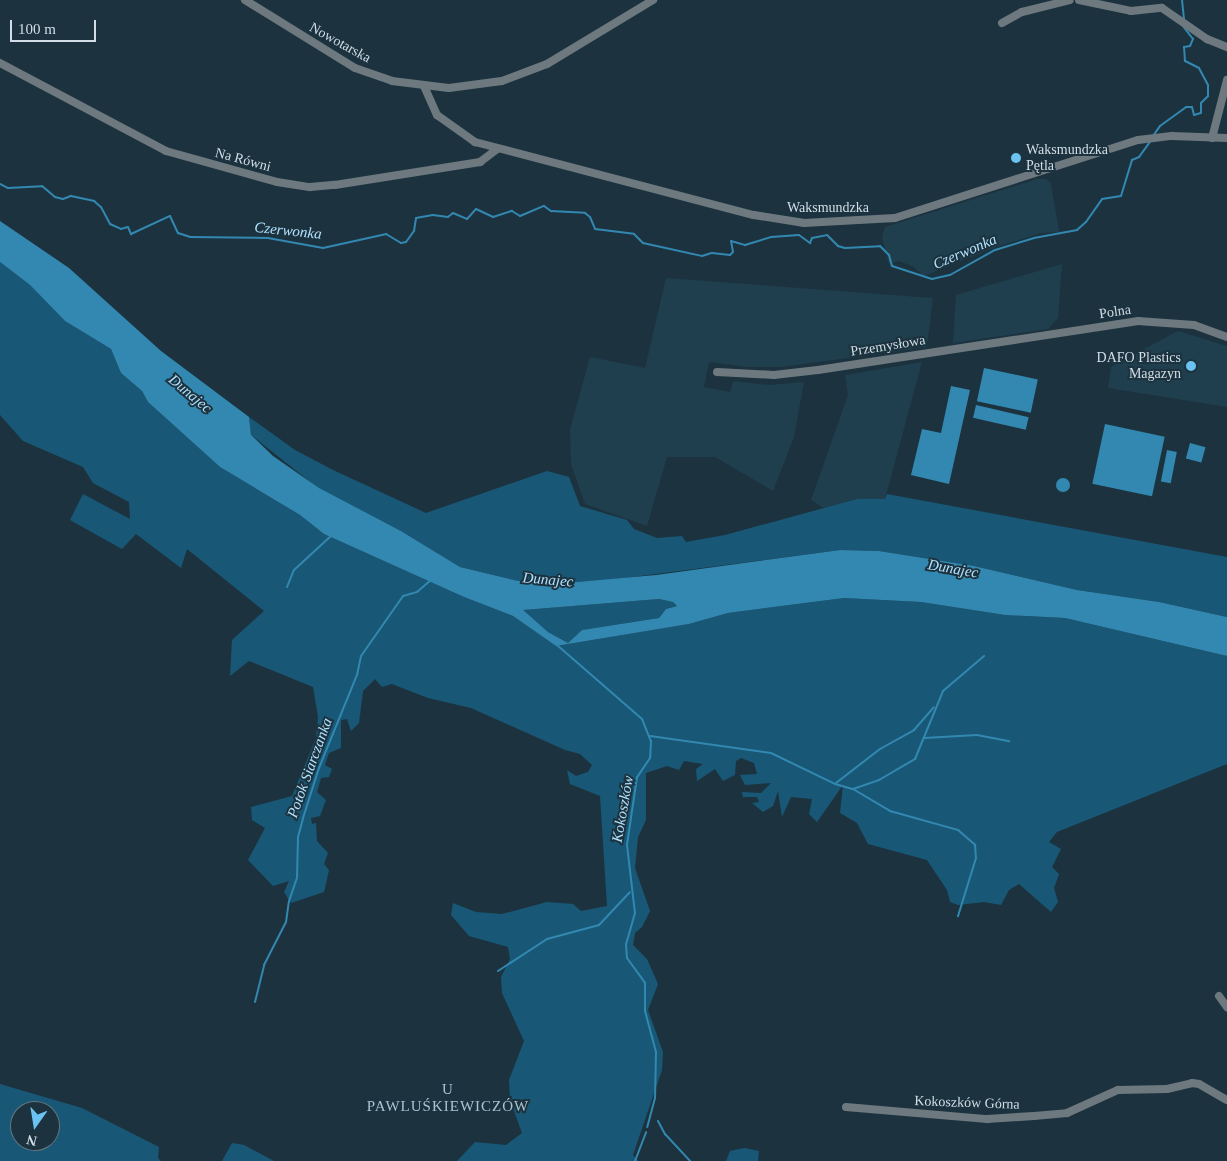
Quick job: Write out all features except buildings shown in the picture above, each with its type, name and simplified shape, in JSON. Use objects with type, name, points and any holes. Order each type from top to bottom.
[{"type":"street","name":"Nowotarska","points":[[245,0],[349,65],[381,78],[424,86],[485,85],[547,64],[653,0]]},
{"type":"street","points":[[1002,23],[1022,12],[1070,0]]},
{"type":"street","points":[[1079,0],[1131,11],[1162,8],[1207,39],[1227,47]]},
{"type":"street","name":"Na Równi","points":[[0,63],[166,151],[278,182],[310,187],[335,185],[480,162],[497,149]]},
{"type":"street","points":[[1212,138],[1227,80]]},
{"type":"street","name":"Waksmundzka","points":[[424,86],[437,115],[457,132],[497,149],[771,219],[828,224],[876,221],[911,214],[1075,159],[1146,138],[1227,138]]},
{"type":"street","name":"Polna","points":[[1062,331],[1138,321],[1170,321],[1204,327],[1227,338]]},
{"type":"street","name":"Przemysłowa","points":[[717,372],[774,375],[810,371],[1062,331]]},
{"type":"street","points":[[1219,996],[1227,1007]]},
{"type":"street","name":"Kokoszków Górna","points":[[846,1107],[987,1119],[1034,1116],[1068,1113],[1118,1090],[1167,1089],[1192,1083],[1199,1084],[1227,1100]]},
{"type":"shaded area","points":[[1037,179],[1046,179],[1051,183],[1059,232],[1041,233],[996,247],[924,276],[912,266],[899,261],[889,264],[882,237],[885,227]]},
{"type":"shaded area","points":[[0,262],[30,285],[65,321],[111,349],[121,373],[142,391],[148,402],[220,467],[300,515],[324,534],[464,597],[513,616],[556,646],[689,624],[728,613],[844,598],[921,602],[1005,615],[1065,618],[1227,656],[1227,764],[1057,832],[1049,842],[1061,849],[1052,867],[1059,874],[1054,888],[1058,902],[1051,912],[1019,884],[1009,890],[1001,905],[984,902],[958,905],[950,902],[947,890],[927,860],[868,844],[857,823],[840,813],[843,785],[817,822],[809,814],[812,799],[791,797],[782,817],[778,791],[773,806],[763,812],[752,803],[759,802],[757,797],[743,797],[742,792],[761,793],[771,783],[745,785],[740,775],[757,774],[754,763],[741,758],[736,761],[735,775],[723,781],[715,769],[697,781],[696,769],[703,764],[684,761],[679,770],[667,766],[646,773],[646,820],[638,837],[635,868],[650,911],[642,927],[635,933],[633,945],[647,959],[658,984],[648,1010],[663,1052],[662,1070],[633,1155],[638,1161],[457,1161],[475,1142],[506,1145],[522,1133],[510,1100],[509,1080],[524,1041],[502,993],[501,977],[510,959],[508,947],[469,936],[451,915],[453,903],[476,912],[502,914],[547,902],[573,904],[581,911],[607,906],[600,796],[570,784],[567,770],[576,776],[588,772],[592,765],[580,754],[565,750],[471,708],[428,698],[392,684],[382,687],[375,679],[363,691],[359,723],[351,731],[347,719],[341,720],[341,748],[329,753],[325,765],[332,769],[329,777],[321,778],[317,792],[326,800],[320,816],[311,818],[312,824],[316,823],[317,841],[328,853],[324,864],[329,870],[324,892],[291,903],[284,892],[289,881],[273,886],[248,860],[265,828],[252,820],[251,807],[292,796],[316,738],[318,717],[313,687],[249,661],[230,676],[232,640],[264,611],[187,549],[181,568],[136,534],[122,549],[70,520],[83,494],[130,519],[129,502],[93,483],[83,467],[23,441],[0,415]]},
{"type":"shaded area","points":[[1062,264],[1058,318],[1048,329],[953,343],[956,295]]},
{"type":"shaded area","points":[[666,278],[933,298],[927,347],[783,367],[747,367],[709,362],[704,387],[730,392],[733,381],[769,385],[804,382],[794,437],[773,491],[715,457],[667,457],[647,526],[585,504],[571,464],[570,430],[590,357],[645,368]]},
{"type":"shaded area","points":[[1178,331],[1227,346],[1227,407],[1108,388],[1111,367]]},
{"type":"shaded area","points":[[922,362],[885,499],[857,499],[824,508],[811,500],[848,395],[845,375]]},
{"type":"shaded area","points":[[249,417],[295,450],[333,470],[426,513],[547,471],[569,477],[580,506],[627,520],[634,529],[657,538],[682,536],[686,542],[725,535],[857,499],[885,499],[887,494],[1227,557],[1227,617],[1159,602],[1077,590],[974,566],[879,551],[840,550],[617,579],[566,583],[518,581],[460,567],[401,531],[318,488],[251,435]]},
{"type":"shaded area","points":[[659,599],[673,602],[677,606],[666,609],[659,618],[582,630],[568,643],[548,632],[522,610]]},
{"type":"shaded area","points":[[0,1084],[58,1101],[10,1101],[10,1151],[60,1151],[60,1102],[82,1108],[159,1147],[158,1158],[161,1161],[0,1161]]},
{"type":"shaded area","points":[[232,1143],[244,1145],[274,1161],[222,1161]]},
{"type":"shaded area","points":[[745,1148],[759,1151],[758,1161],[726,1161],[730,1151]]},
{"type":"water","name":"Dunajec","points":[[0,221],[69,268],[161,351],[249,417],[251,435],[273,456],[319,488],[401,531],[460,567],[518,581],[566,583],[656,575],[840,550],[879,551],[974,566],[1077,590],[1159,602],[1227,617],[1227,656],[1065,618],[1005,615],[921,602],[844,598],[728,613],[689,624],[556,646],[513,616],[464,597],[324,534],[300,515],[220,467],[148,402],[142,391],[121,373],[111,349],[65,321],[30,285],[0,262]],"holes":[[[659,599],[673,602],[677,606],[666,609],[659,618],[582,630],[568,643],[548,632],[523,610]]]},
{"type":"water","points":[[984,368],[1038,379],[1031,413],[977,401]]},
{"type":"water","points":[[951,386],[970,390],[949,484],[911,475],[922,429],[941,433]]},
{"type":"water","points":[[976,405],[1029,417],[1026,430],[973,418]]},
{"type":"water","points":[[1105,424],[1165,437],[1152,496],[1092,484]]},
{"type":"water","points":[[1190,443],[1205,447],[1201,463],[1186,458]]},
{"type":"water","points":[[1167,450],[1177,452],[1171,483],[1161,481]]},
{"type":"water","points":[[1060,478],[1066,478],[1070,485],[1066,492],[1060,492],[1056,488],[1056,482]]},
{"type":"waterway","name":"Czerwonka","points":[[1182,0],[1184,19]]},
{"type":"waterway","name":"Czerwonka","points":[[1153,136],[1160,126],[1186,107],[1192,107],[1194,115],[1201,113],[1201,103],[1208,96],[1208,85],[1199,68],[1185,61],[1184,47],[1190,46],[1193,39],[1183,26]]},
{"type":"waterway","name":"Czerwonka","points":[[0,184],[8,188],[42,186],[55,197],[63,199],[71,196],[94,201],[101,207],[110,224],[121,229],[128,227],[131,234],[170,216],[178,233],[190,237],[268,238],[323,248],[386,234],[401,243],[406,242],[414,231],[416,218],[433,215],[448,217],[453,213],[467,219],[476,209],[493,217],[512,211],[520,216],[544,206],[551,211],[585,213],[590,217],[595,229],[634,234],[643,243],[702,256],[712,253],[730,255],[733,252],[731,241],[745,245],[771,237],[799,235],[810,243],[812,238],[827,235],[838,246],[845,248],[880,246],[889,255],[892,266],[932,279],[950,275],[995,250],[1034,238],[1077,230],[1086,222],[1102,199],[1121,196],[1132,160],[1139,157],[1150,142]]},
{"type":"waterway","points":[[287,587],[294,570],[332,535]]},
{"type":"waterway","name":"Potok Siarczanka","points":[[255,1002],[264,965],[286,922],[289,901],[297,878],[298,837],[303,818],[319,768],[357,675],[361,656],[403,596],[417,592],[431,580]]},
{"type":"waterway","name":"Kokoszków","points":[[557,645],[642,719],[651,741],[650,758],[637,777],[627,845],[635,913],[626,944],[627,958],[645,983],[645,1011],[656,1052],[655,1098],[647,1127]]},
{"type":"waterway","points":[[853,789],[879,780],[915,759],[943,691],[984,656]]},
{"type":"waterway","points":[[836,783],[880,749],[914,730],[934,707]]},
{"type":"waterway","points":[[924,738],[977,735],[1009,741]]},
{"type":"waterway","points":[[650,736],[771,753],[835,784],[853,789],[890,811],[958,830],[975,845],[976,858],[958,916]]},
{"type":"waterway","points":[[498,971],[547,939],[599,925],[630,892]]},
{"type":"waterway","points":[[658,1121],[665,1134],[690,1161]]},
{"type":"waterway","name":"Kokoszków","points":[[635,1161],[646,1132]]},
{"type":"place","name":"Waksmundzka Pętla","points":[[1016,158]]},
{"type":"place","name":"DAFO Plastics Magazyn","points":[[1191,366]]},
{"type":"district","name":"U PAWLUŚKIEWICZÓW","points":[[448,1098]]}]
